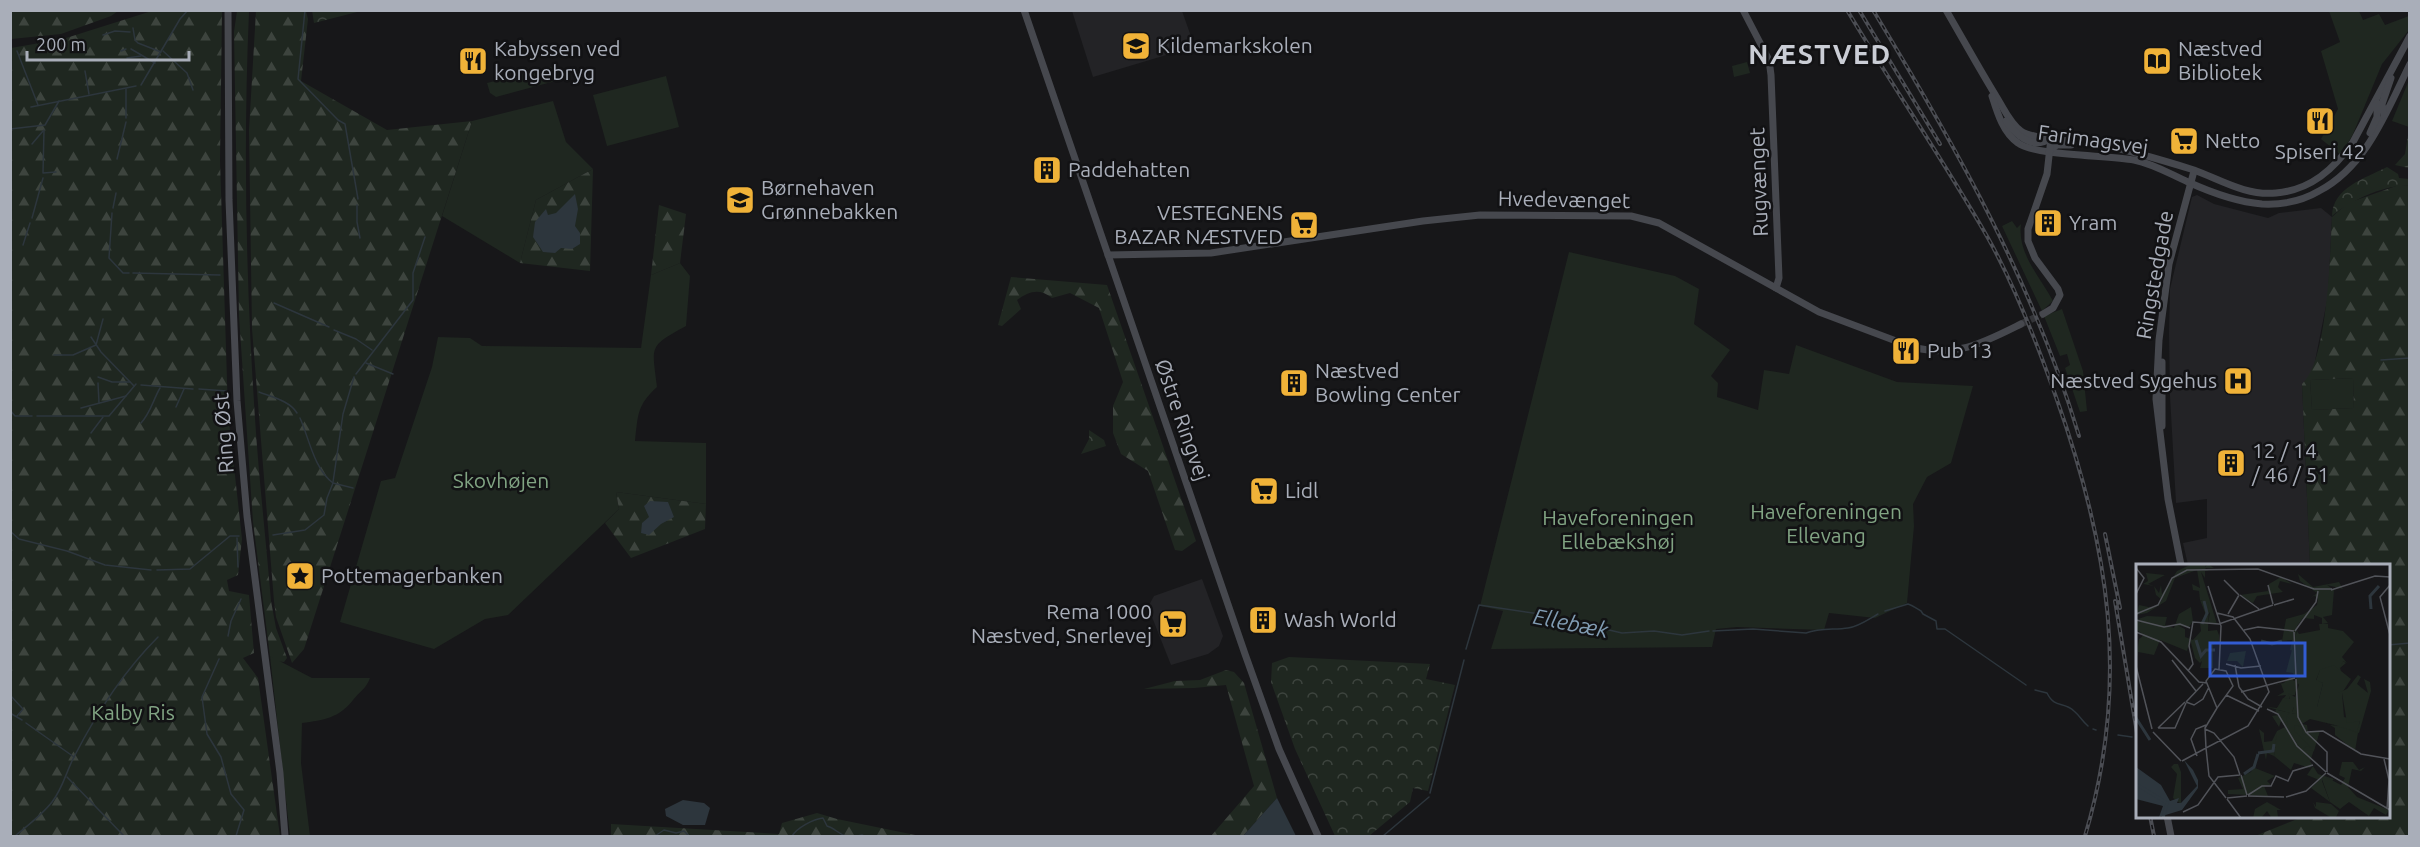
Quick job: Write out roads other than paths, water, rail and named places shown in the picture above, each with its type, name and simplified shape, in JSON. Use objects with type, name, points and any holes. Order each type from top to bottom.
[{"type":"street","name":"Ring Øst","points":[[230,10],[229,200],[237,401],[256,597],[280,773],[285,837]]},
{"type":"street","name":"Østre Ringvej","points":[[1024,10],[1279,750],[1318,837]]},
{"type":"street","name":"Rugvænget","points":[[1743,10],[1769,60],[1771,75],[1779,278],[1776,288]]},
{"type":"street","name":"Farimagsvej","points":[[1946,10],[1989,85],[2012,122],[2021,131],[2032,136],[2099,145],[2194,171],[2250,191],[2277,193],[2293,190],[2325,175],[2342,157],[2375,100],[2400,50]]},
{"type":"street","points":[[2384,115],[2382,104],[2400,50],[2409,36]]},
{"type":"street","points":[[2359,157],[2384,115],[2409,64]]},
{"type":"street","name":"Farimagsvej","points":[[1989,85],[2005,129],[2019,144],[2028,148],[2049,151],[2136,160],[2155,166],[2190,183],[2244,201],[2281,203],[2300,200],[2320,191],[2347,171],[2359,157]]},
{"type":"street","points":[[2359,157],[2377,117],[2375,100]]},
{"type":"street","points":[[1998,113],[2024,140],[2038,143],[2051,138],[2044,182],[2028,229],[2030,249],[2058,289],[2060,296],[2053,308],[2043,314]]},
{"type":"street","points":[[2049,151],[2060,144],[2118,150]]},
{"type":"street","name":"Ringstedgade","points":[[2181,564],[2168,499],[2161,444],[2163,405],[2161,323],[2169,264],[2194,171]]},
{"type":"street","name":"Hvedevænget","points":[[1108,255],[1159,256],[1211,253],[1466,216],[1631,216],[1659,223],[1819,312],[1927,351],[1956,351],[1972,347],[2021,324]]},
{"type":"street","points":[[2168,817],[2171,837]]},
{"type":"waterway","points":[[141,85],[180,19],[188,10]]},
{"type":"waterway","points":[[305,10],[298,79],[338,120],[345,124],[358,199]]},
{"type":"waterway","points":[[133,28],[135,40],[138,43],[161,52]]},
{"type":"waterway","points":[[103,35],[115,31],[130,32]]},
{"type":"waterway","points":[[121,51],[126,49]]},
{"type":"waterway","points":[[131,49],[155,63]]},
{"type":"waterway","points":[[17,51],[38,105]]},
{"type":"waterway","points":[[163,51],[187,73],[193,90]]},
{"type":"waterway","points":[[127,58],[141,56]]},
{"type":"waterway","points":[[85,71],[89,94]]},
{"type":"waterway","points":[[31,107],[136,86]]},
{"type":"waterway","points":[[126,89],[126,118]]},
{"type":"waterway","points":[[10,129],[45,125],[59,101]]},
{"type":"waterway","points":[[117,159],[126,122]]},
{"type":"waterway","points":[[44,130],[43,173],[56,172]]},
{"type":"waterway","points":[[32,144],[43,131]]},
{"type":"waterway","points":[[32,218],[43,178]]},
{"type":"waterway","points":[[113,208],[116,193]]},
{"type":"waterway","points":[[357,205],[360,238]]},
{"type":"waterway","points":[[112,213],[109,258],[123,273],[129,273]]},
{"type":"waterway","points":[[23,245],[30,223]]},
{"type":"waterway","points":[[356,374],[413,300],[413,273],[425,237]]},
{"type":"waterway","points":[[133,273],[220,275]]},
{"type":"waterway","points":[[274,303],[329,327]]},
{"type":"waterway","points":[[54,355],[73,355],[96,345],[103,319]]},
{"type":"waterway","points":[[334,330],[356,339],[372,350]]},
{"type":"waterway","points":[[91,337],[101,352],[134,386]]},
{"type":"waterway","points":[[2381,360],[2410,358]]},
{"type":"waterway","points":[[366,363],[393,374]]},
{"type":"waterway","points":[[98,377],[112,382],[130,382]]},
{"type":"waterway","points":[[333,482],[343,414],[354,377]]},
{"type":"waterway","points":[[98,383],[99,403]]},
{"type":"waterway","points":[[37,416],[109,416],[136,384]]},
{"type":"waterway","points":[[141,385],[193,389]]},
{"type":"waterway","points":[[141,423],[160,388]]},
{"type":"waterway","points":[[176,407],[184,389]]},
{"type":"waterway","points":[[199,389],[227,391]]},
{"type":"waterway","points":[[259,392],[285,402],[297,413]]},
{"type":"waterway","points":[[81,408],[126,396]]},
{"type":"waterway","points":[[10,410],[15,416],[32,416]]},
{"type":"waterway","points":[[91,433],[103,417]]},
{"type":"waterway","points":[[300,418],[321,470],[333,483]]},
{"type":"waterway","points":[[273,535],[305,530],[324,515],[333,483],[353,488]]},
{"type":"waterway","points":[[10,531],[19,539],[67,551],[105,565],[151,570]]},
{"type":"waterway","points":[[157,570],[190,569],[230,536],[239,536]]},
{"type":"waterway","points":[[237,538],[238,567]]},
{"type":"waterway","points":[[228,636],[231,621],[241,599]]},
{"type":"waterway","name":"Ellebæk","points":[[1885,611],[1908,604],[1912,606],[1936,621],[1937,629],[1945,629],[2026,685]]},
{"type":"waterway","name":"Ellebæk","points":[[1466,649],[1479,605],[1540,614],[1622,633],[1654,631],[1682,635],[1709,631]]},
{"type":"waterway","name":"Ellebæk","points":[[1713,631],[1753,629],[1806,633],[1852,627],[1878,614]]},
{"type":"waterway","points":[[15,836],[52,802],[101,709],[122,679],[158,637]]},
{"type":"waterway","name":"Ellebæk","points":[[2390,645],[2410,643]]},
{"type":"waterway","points":[[219,659],[202,697],[207,734],[221,757],[231,794],[244,810],[236,836]]},
{"type":"waterway","name":"Ellebæk","points":[[1430,793],[1464,660]]},
{"type":"waterway","name":"Ellebæk","points":[[2035,690],[2047,693],[2056,703],[2070,708],[2088,726]]},
{"type":"waterway","points":[[10,695],[23,709],[17,716]]},
{"type":"waterway","points":[[10,713],[22,720]]},
{"type":"waterway","points":[[26,723],[74,757]]},
{"type":"waterway","name":"Ellebæk","points":[[2118,735],[2132,737]]},
{"type":"waterway","points":[[67,777],[124,836]]},
{"type":"waterway","name":"Ellebæk","points":[[1383,836],[1429,797]]},
{"type":"waterway","name":"Ellebæk","points":[[792,836],[806,824],[823,818],[827,826],[846,836]]},
{"type":"waterway","name":"Ellebæk","points":[[655,836],[664,830],[676,833],[684,831],[689,836]]},
{"type":"waterway","name":"Ellebæk","points":[[857,836],[864,836]]},
{"type":"tunnel","points":[[2021,324],[2043,314]]},
{"type":"railway","points":[[1847,10],[1954,181],[1998,257],[2034,336],[2074,452],[2101,561],[2108,615],[2110,669],[2107,723],[2099,779],[2085,836]]},
{"type":"railway","points":[[1859,10],[1940,144]]},
{"type":"railway","points":[[1873,10],[1963,164],[1990,217],[2039,324],[2079,436]]},
{"type":"railway","points":[[2105,534],[2120,608]]},
{"type":"railway","points":[[2115,601],[2136,727]]},
{"type":"railway","points":[[2150,817],[2154,836]]},
{"type":"place","name":"Kildemarkskolen","points":[[1136,46]]},
{"type":"place","name":"Kabyssen ved kongebryg","points":[[473,61]]},
{"type":"place","name":"Næstved Bibliotek","points":[[2157,61]]},
{"type":"place","name":"Spiseri 42","points":[[2320,121]]},
{"type":"place","name":"Netto","points":[[2184,141]]},
{"type":"place","name":"Paddehatten","points":[[1047,170]]},
{"type":"place","name":"Børnehaven Grønnebakken","points":[[740,200]]},
{"type":"place","name":"Yram","points":[[2048,223]]},
{"type":"place","name":"VESTEGNENS BAZAR NÆSTVED","points":[[1304,225]]},
{"type":"place","name":"Pub 13","points":[[1906,351]]},
{"type":"place","name":"Næstved Sygehus","points":[[2238,381]]},
{"type":"place","name":"Næstved Bowling Center","points":[[1294,383]]},
{"type":"place","name":"12 / 14 / 46 / 51","points":[[2231,463]]},
{"type":"place","name":"Lidl","points":[[1264,491]]},
{"type":"place","name":"Pottemagerbanken","points":[[300,576]]},
{"type":"place","name":"Wash World","points":[[1263,620]]},
{"type":"place","name":"Rema 1000 Næstved, Snerlevej","points":[[1173,624]]},
{"type":"district","name":"NÆSTVED","points":[[1820,55]]},
{"type":"park label","name":"Skovhøjen","points":[[501,481]]},
{"type":"park label","name":"Haveforeningen Ellevang","points":[[1826,524]]},
{"type":"park label","name":"Haveforeningen Ellebækshøj","points":[[1618,530]]},
{"type":"park label","name":"Kalby Ris","points":[[133,713]]}]
